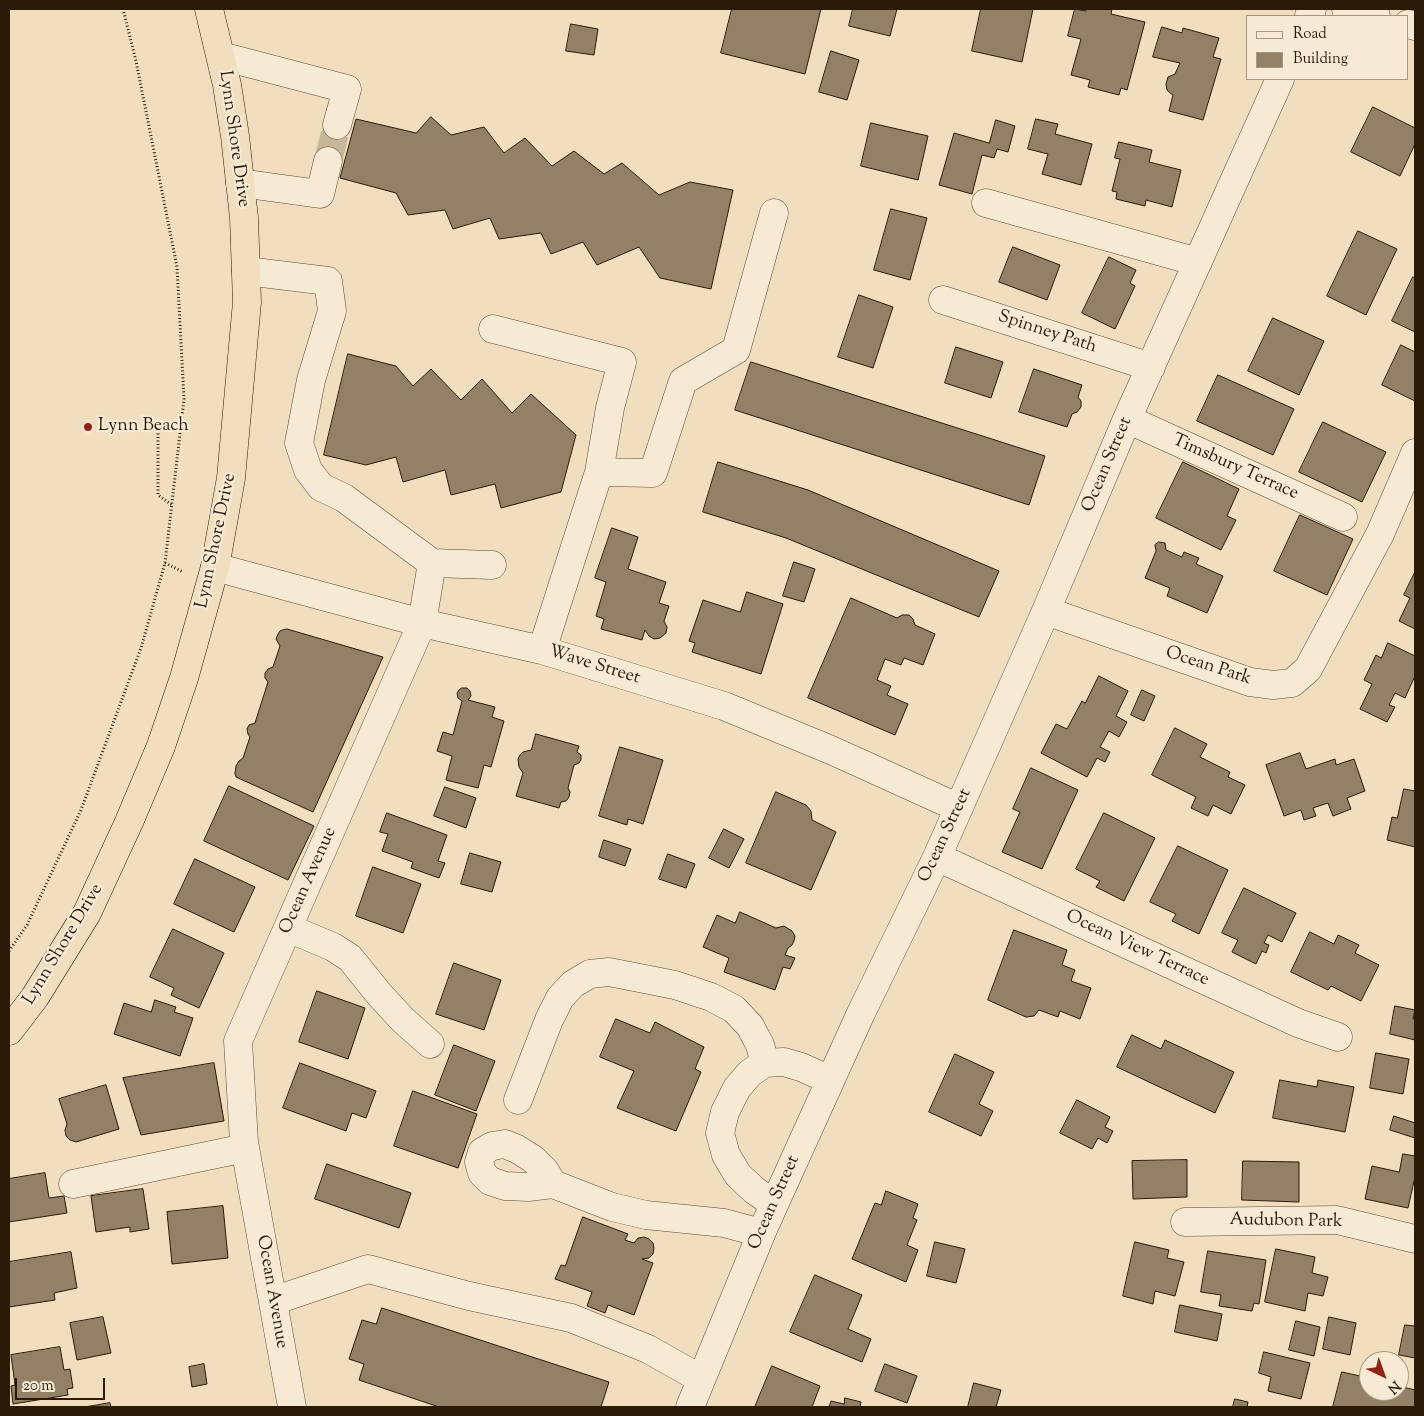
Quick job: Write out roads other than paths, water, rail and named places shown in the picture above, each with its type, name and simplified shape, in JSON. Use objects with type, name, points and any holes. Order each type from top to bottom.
[{"type":"highway","name":"Lynn Shore Drive","points":[[9,1031],[35,997],[87,913],[129,822],[161,746],[184,678],[214,567],[232,478],[248,302],[244,218],[227,85],[209,9]]},
{"type":"street","points":[[1346,9],[1372,15]]},
{"type":"street","points":[[220,56],[347,89],[337,125]]},
{"type":"street","name":"Ocean Street","points":[[690,1407],[761,1233],[830,1080],[959,808],[1046,611],[1127,419],[1280,80]]},
{"type":"street","points":[[240,183],[320,194],[328,161]]},
{"type":"street","points":[[986,203],[1198,262]]},
{"type":"street","points":[[599,472],[653,474],[683,381],[736,350],[774,214]]},
{"type":"street","points":[[246,272],[328,282],[332,311],[311,380],[299,443],[308,470],[321,487],[344,498],[432,563],[492,565]]},
{"type":"street","name":"Spinney Path","points":[[943,300],[1150,367]]},
{"type":"street","points":[[493,329],[622,362],[610,408],[599,472],[542,650]]},
{"type":"street","name":"Timsbury Terrace","points":[[1127,419],[1343,517]]},
{"type":"street","name":"Ocean Park","points":[[1046,611],[1250,682],[1273,686],[1292,683],[1308,669],[1380,534],[1415,453]]},
{"type":"street","name":"Ocean Avenue","points":[[292,1407],[245,1148],[238,1041],[422,622],[432,563]]},
{"type":"street","name":"Wave Street","points":[[214,567],[422,622],[542,650],[724,706],[831,750],[959,808]]},
{"type":"street","name":"Ocean View Terrace","points":[[936,857],[1298,1022],[1338,1037]]},
{"type":"street","points":[[288,928],[333,947],[350,958],[403,1020],[430,1044]]},
{"type":"street","points":[[518,1100],[549,1020],[560,998],[573,984],[590,974],[609,972],[674,985],[711,996],[734,1009],[750,1026],[760,1045],[765,1063]]},
{"type":"street","points":[[774,1204],[754,1190],[738,1175],[726,1155],[720,1134],[725,1112],[737,1088],[750,1074],[765,1063],[784,1062],[802,1067],[830,1080]]},
{"type":"street","points":[[73,1184],[245,1148]]},
{"type":"street","points":[[553,1184],[612,1207],[646,1214],[724,1223],[761,1233]]},
{"type":"street","name":"Audubon Park","points":[[1185,1222],[1337,1220],[1415,1239]]},
{"type":"street","points":[[273,1301],[368,1269],[469,1296],[571,1318],[648,1349],[701,1379]]},
{"type":"tunnel","points":[[328,161],[337,125]]},
{"type":"place","name":"Lynn Beach","points":[[88,427]]}]
